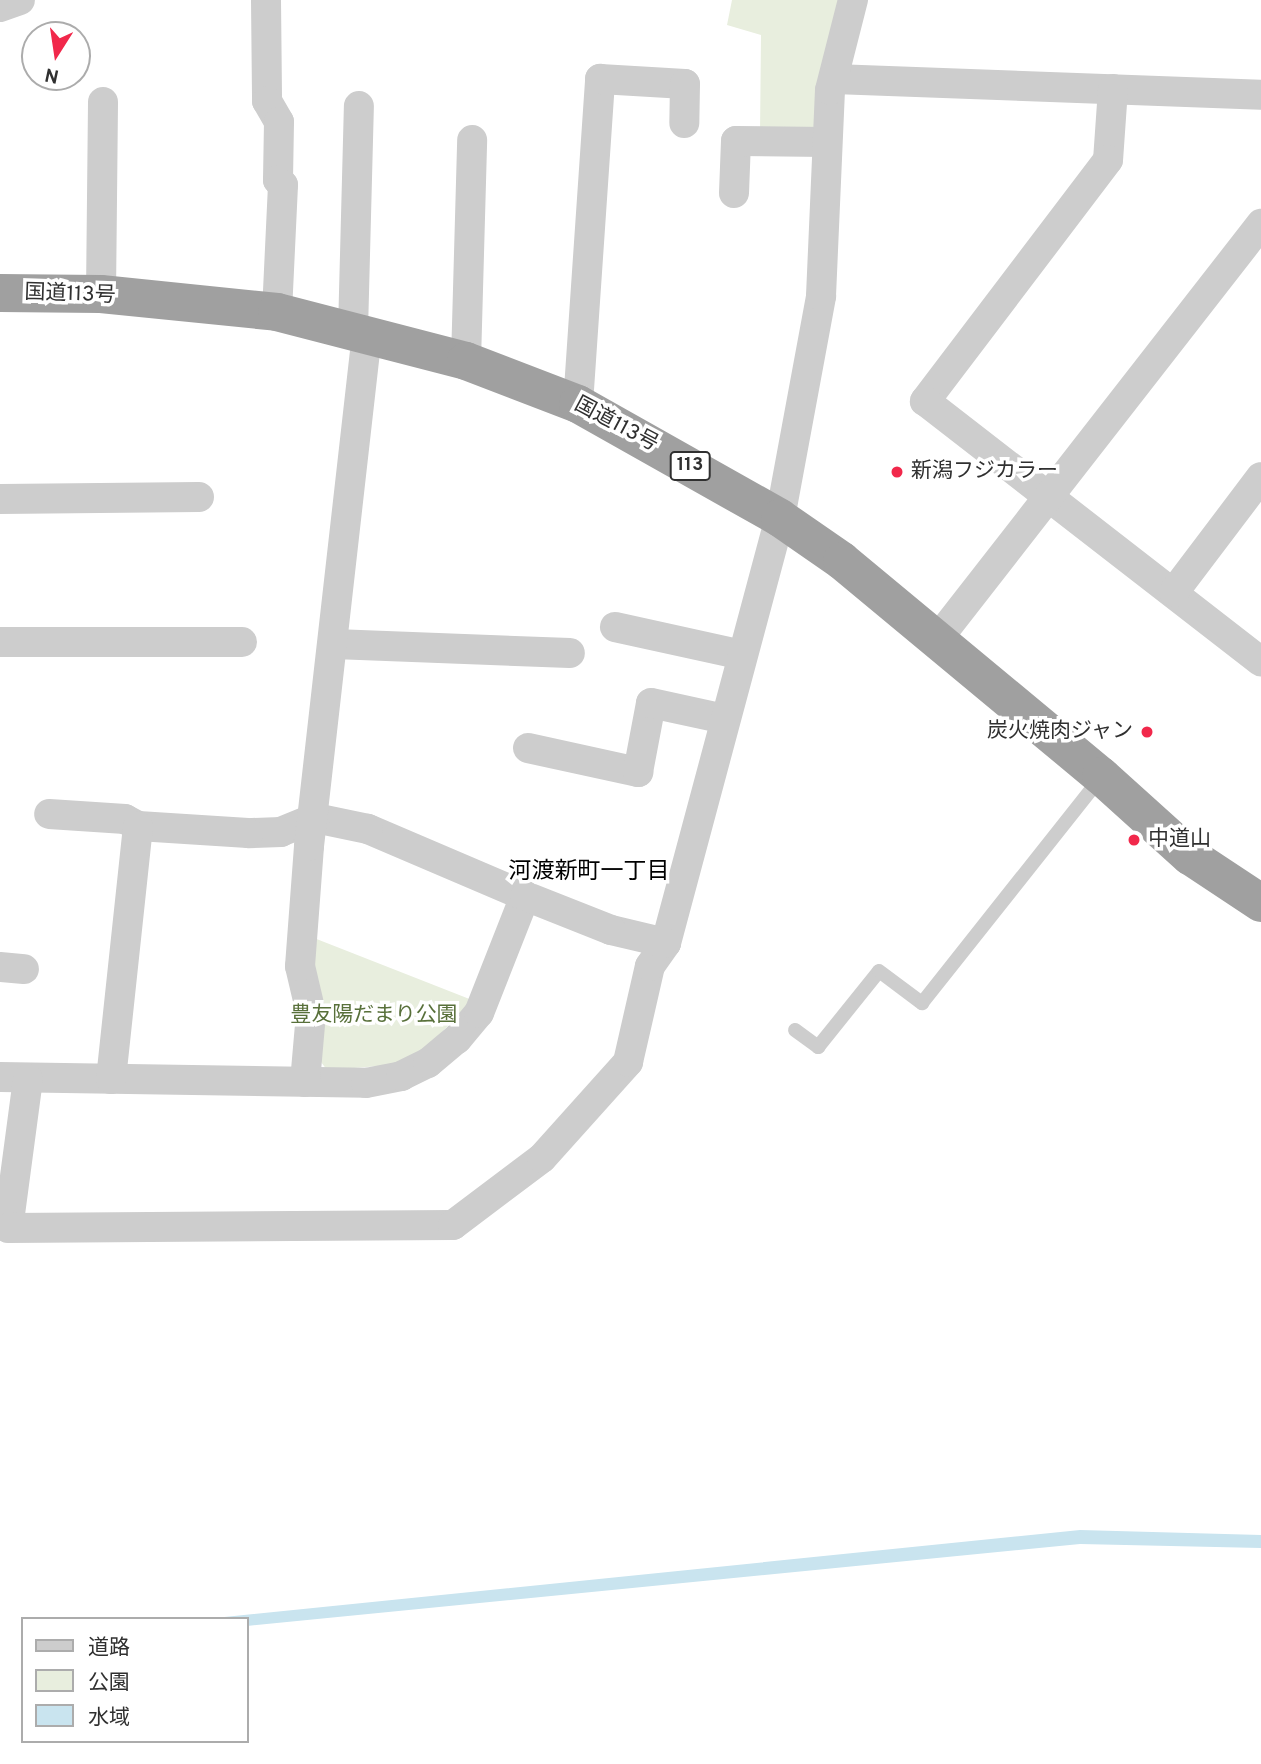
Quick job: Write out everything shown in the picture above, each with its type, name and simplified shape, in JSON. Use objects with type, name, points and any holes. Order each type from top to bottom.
[{"type":"highway","name":"国道113号","points":[[0,293],[101,294],[277,313],[466,361],[578,404],[780,518],[842,561],[1101,776],[1190,856],[1261,903]]},
{"type":"street","points":[[0,7],[20,0]]},
{"type":"street","points":[[266,0],[267,101],[279,122],[278,180],[282,185],[277,313]]},
{"type":"street","points":[[525,896],[479,1013],[457,1039],[428,1063],[401,1076],[366,1083],[14,1078],[8,1228],[453,1225],[542,1158],[628,1062],[650,966],[666,943],[780,518],[821,296],[826,142],[834,79],[853,0]]},
{"type":"street","points":[[578,404],[600,79],[685,84],[684,123]]},
{"type":"street","points":[[834,79],[1261,95]]},
{"type":"street","points":[[1113,89],[1108,160],[925,401],[1261,662]]},
{"type":"street","points":[[101,294],[103,102]]},
{"type":"street","points":[[305,1082],[311,1013],[300,966],[334,644],[360,332],[359,106]]},
{"type":"street","points":[[466,361],[472,140]]},
{"type":"street","points":[[734,193],[736,141],[826,142]]},
{"type":"street","points":[[936,641],[1261,224]]},
{"type":"street","points":[[1174,592],[1261,477]]},
{"type":"street","points":[[0,499],[199,497]]},
{"type":"street","points":[[615,627],[742,655]]},
{"type":"street","points":[[0,642],[242,642]]},
{"type":"street","points":[[334,644],[570,653]]},
{"type":"street","points":[[528,748],[638,772],[651,703],[725,719]]},
{"type":"street","points":[[49,814],[125,819],[138,826],[281,832],[315,818],[368,829],[611,930],[666,943]]},
{"type":"street","points":[[111,1079],[138,826]]},
{"type":"lane","points":[[795,1030],[818,1047],[879,971],[922,1003],[1101,776]]},
{"type":"green space","points":[[732,0],[845,0],[823,124],[810,133],[760,133],[761,35],[727,25]]},
{"type":"green space","name":"豊友陽だまり公園","points":[[314,938],[472,1000],[427,1048],[393,1065],[327,1070],[318,1058],[311,965]]},
{"type":"water","points":[[1080,1530],[1261,1535],[1261,1548],[1080,1544],[248,1626],[248,1617],[225,1617]]},
{"type":"place","name":"新潟フジカラー","points":[[897,472]]},
{"type":"place","name":"炭火焼肉ジャン","points":[[1147,732]]},
{"type":"place","name":"中道山","points":[[1134,840]]},
{"type":"district","name":"河渡新町一丁目","points":[[589,873]]}]
